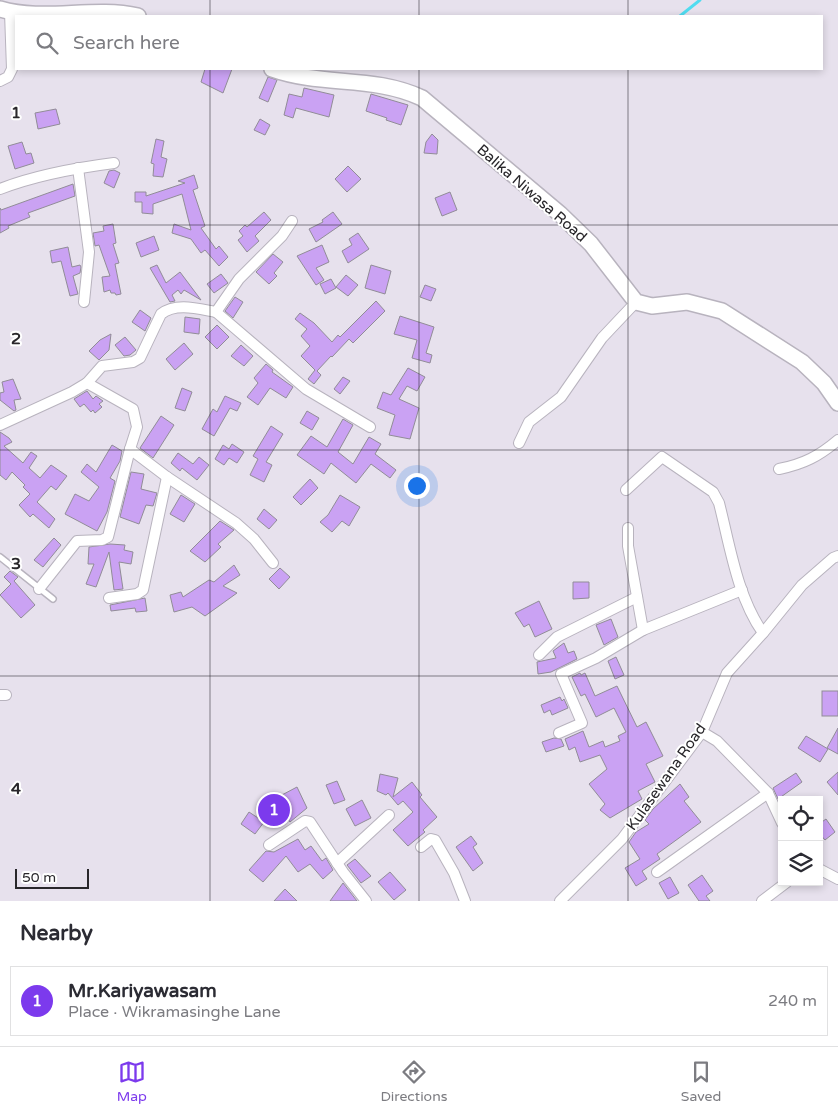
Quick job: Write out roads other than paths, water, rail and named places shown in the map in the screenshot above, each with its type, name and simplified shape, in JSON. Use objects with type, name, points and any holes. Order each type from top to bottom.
[{"type":"street","points":[[0,81],[8,77],[12,69],[5,11],[41,15],[94,11],[129,15]]},
{"type":"street","name":"Balika Niwasa Road","points":[[276,70],[316,80],[383,84],[404,89],[422,98],[560,214],[597,251],[636,302]]},
{"type":"street","points":[[0,189],[18,182],[78,168],[114,163]]},
{"type":"street","points":[[78,168],[89,252],[84,302]]},
{"type":"street","points":[[216,312],[239,279],[282,236],[292,221]]},
{"type":"street","points":[[519,443],[529,422],[562,397],[602,338],[636,302],[652,306],[687,302],[722,311],[802,362],[824,383],[838,403]]},
{"type":"street","points":[[0,425],[72,392],[87,382],[102,366],[133,362],[140,358],[161,314],[168,308],[187,308],[216,312],[306,389],[370,427]]},
{"type":"street","points":[[39,589],[77,541],[102,540],[108,537],[137,427],[133,409],[87,382]]},
{"type":"street","points":[[779,469],[801,465],[817,457],[838,440]]},
{"type":"street","points":[[130,449],[167,477],[236,523],[254,539],[273,563]]},
{"type":"street","points":[[626,490],[662,457],[713,492],[719,503],[742,590],[755,621],[764,633]]},
{"type":"street","points":[[109,598],[137,594],[143,590],[167,477]]},
{"type":"street","points":[[628,528],[628,546],[644,630]]},
{"type":"street","name":"Kulasewana Road","points":[[560,901],[622,839],[702,732],[727,673],[764,633],[802,585],[833,558],[838,556]]},
{"type":"street","points":[[559,733],[582,723],[561,674],[596,658],[644,630],[742,590]]},
{"type":"street","points":[[539,655],[558,637],[637,597]]},
{"type":"street","points":[[702,732],[717,741],[768,793],[778,814]]},
{"type":"street","points":[[657,872],[768,793]]},
{"type":"street","points":[[340,868],[389,814]]},
{"type":"street","points":[[269,845],[305,820],[310,822],[340,868],[366,901]]},
{"type":"street","points":[[421,847],[431,839],[436,840],[454,874],[465,901]]},
{"type":"street","points":[[823,871],[838,879]]},
{"type":"street","points":[[762,901],[782,886]]},
{"type":"lane","points":[[0,557],[53,599]]},
{"type":"waterway","points":[[681,15],[700,0]]},
{"type":"place","name":"Mr.Kariyawasam","points":[[274,810]]}]
